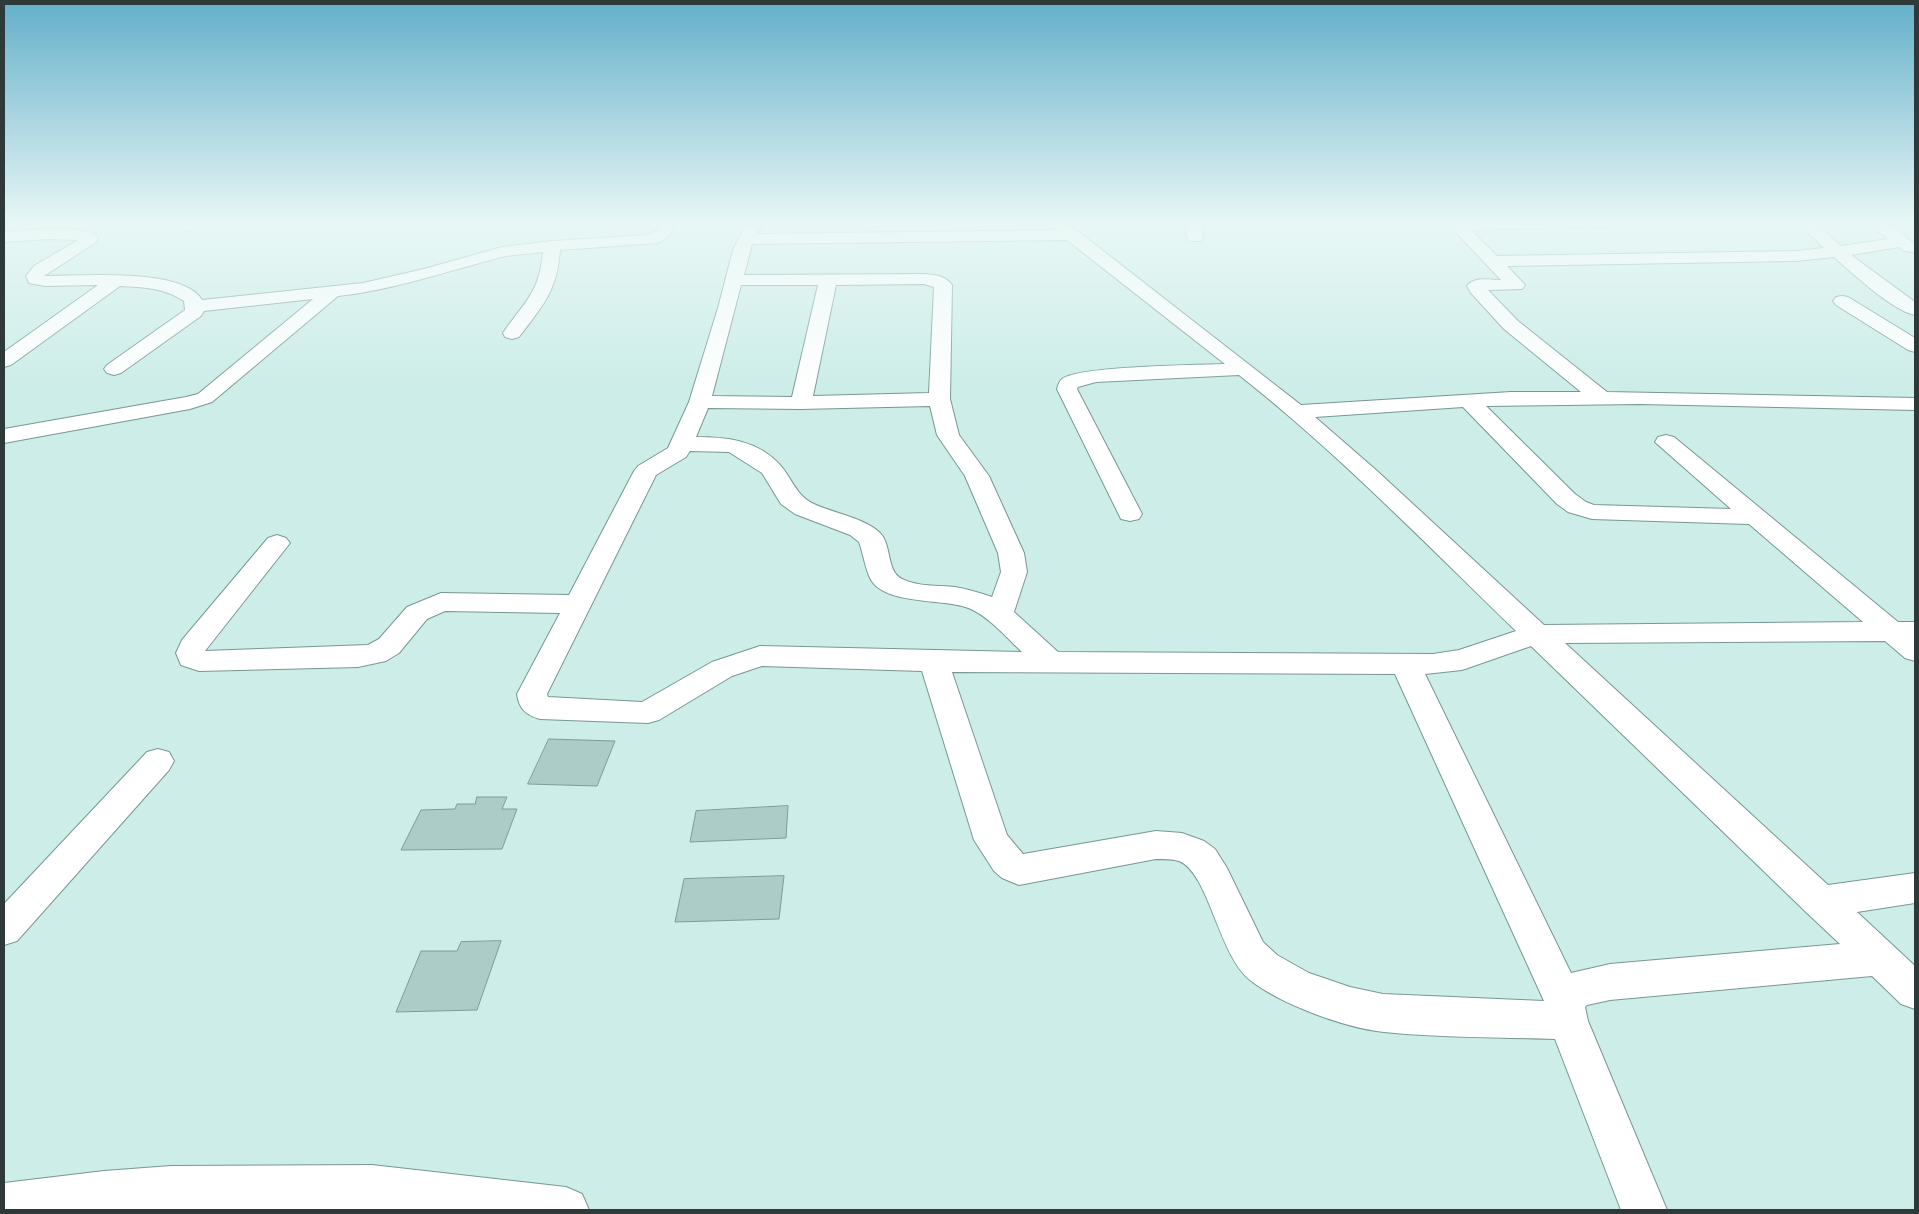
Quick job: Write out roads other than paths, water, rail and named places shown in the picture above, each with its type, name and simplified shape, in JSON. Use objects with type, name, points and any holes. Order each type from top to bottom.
[{"type":"street","points":[[35,279],[45,281],[149,281],[171,286],[193,299],[196,306],[195,312],[114,369]]},
{"type":"street","points":[[196,306],[333,291],[406,279]]},
{"type":"street","points":[[512,333],[542,294],[548,279]]},
{"type":"street","points":[[999,614],[1014,572],[1011,553],[978,476],[948,436],[939,399],[943,285],[936,280],[924,279],[734,280],[700,402],[682,444],[678,452],[646,471],[532,694],[533,702],[540,708],[648,712],[722,669],[760,656],[934,662],[1434,664],[1462,660],[1537,634],[1903,631]]},
{"type":"street","points":[[1127,279],[1296,412],[1368,475],[1915,991]]},
{"type":"street","points":[[1509,279],[1516,285],[1476,286],[1511,326],[1602,398]]},
{"type":"street","points":[[1872,279],[1915,310]]},
{"type":"street","points":[[800,403],[828,280]]},
{"type":"street","points":[[4,361],[115,281]]},
{"type":"street","points":[[4,436],[190,403],[205,398],[333,291]]},
{"type":"street","points":[[1842,301],[1915,346]]},
{"type":"street","points":[[1130,514],[1067,388],[1069,383],[1078,379],[1096,376],[1243,369]]},
{"type":"street","points":[[1296,412],[1469,401],[1602,398],[1915,404]]},
{"type":"street","points":[[700,402],[800,403],[939,399]]},
{"type":"street","points":[[1469,401],[1566,499],[1577,506],[1592,512],[1755,517]]},
{"type":"street","points":[[1666,442],[1755,517],[1903,631],[1915,651]]},
{"type":"street","points":[[682,444],[725,444],[737,447],[758,459],[771,469],[790,499],[804,509],[859,530],[871,538],[883,578],[894,586],[922,593],[957,596],[982,603],[999,614],[1051,663]]},
{"type":"street","points":[[277,542],[192,647],[191,658],[199,661],[358,657],[376,654],[389,646],[417,613],[440,602],[578,604]]},
{"type":"street","points":[[934,662],[991,840],[1002,857],[1011,866],[1019,870],[1156,845],[1175,846],[1197,854],[1209,867],[1249,955],[1263,968],[1284,981],[1356,1009],[1383,1013],[1566,1011]]},
{"type":"street","points":[[1405,664],[1566,1011],[1644,1210]]},
{"type":"street","points":[[4,929],[158,761]]},
{"type":"street","points":[[1820,902],[1915,888]]},
{"type":"street","points":[[1566,1011],[1576,989],[1610,982],[1880,958]]},
{"type":"street","points":[[4,1206],[104,1194],[171,1189],[372,1188],[566,1210]]}]
